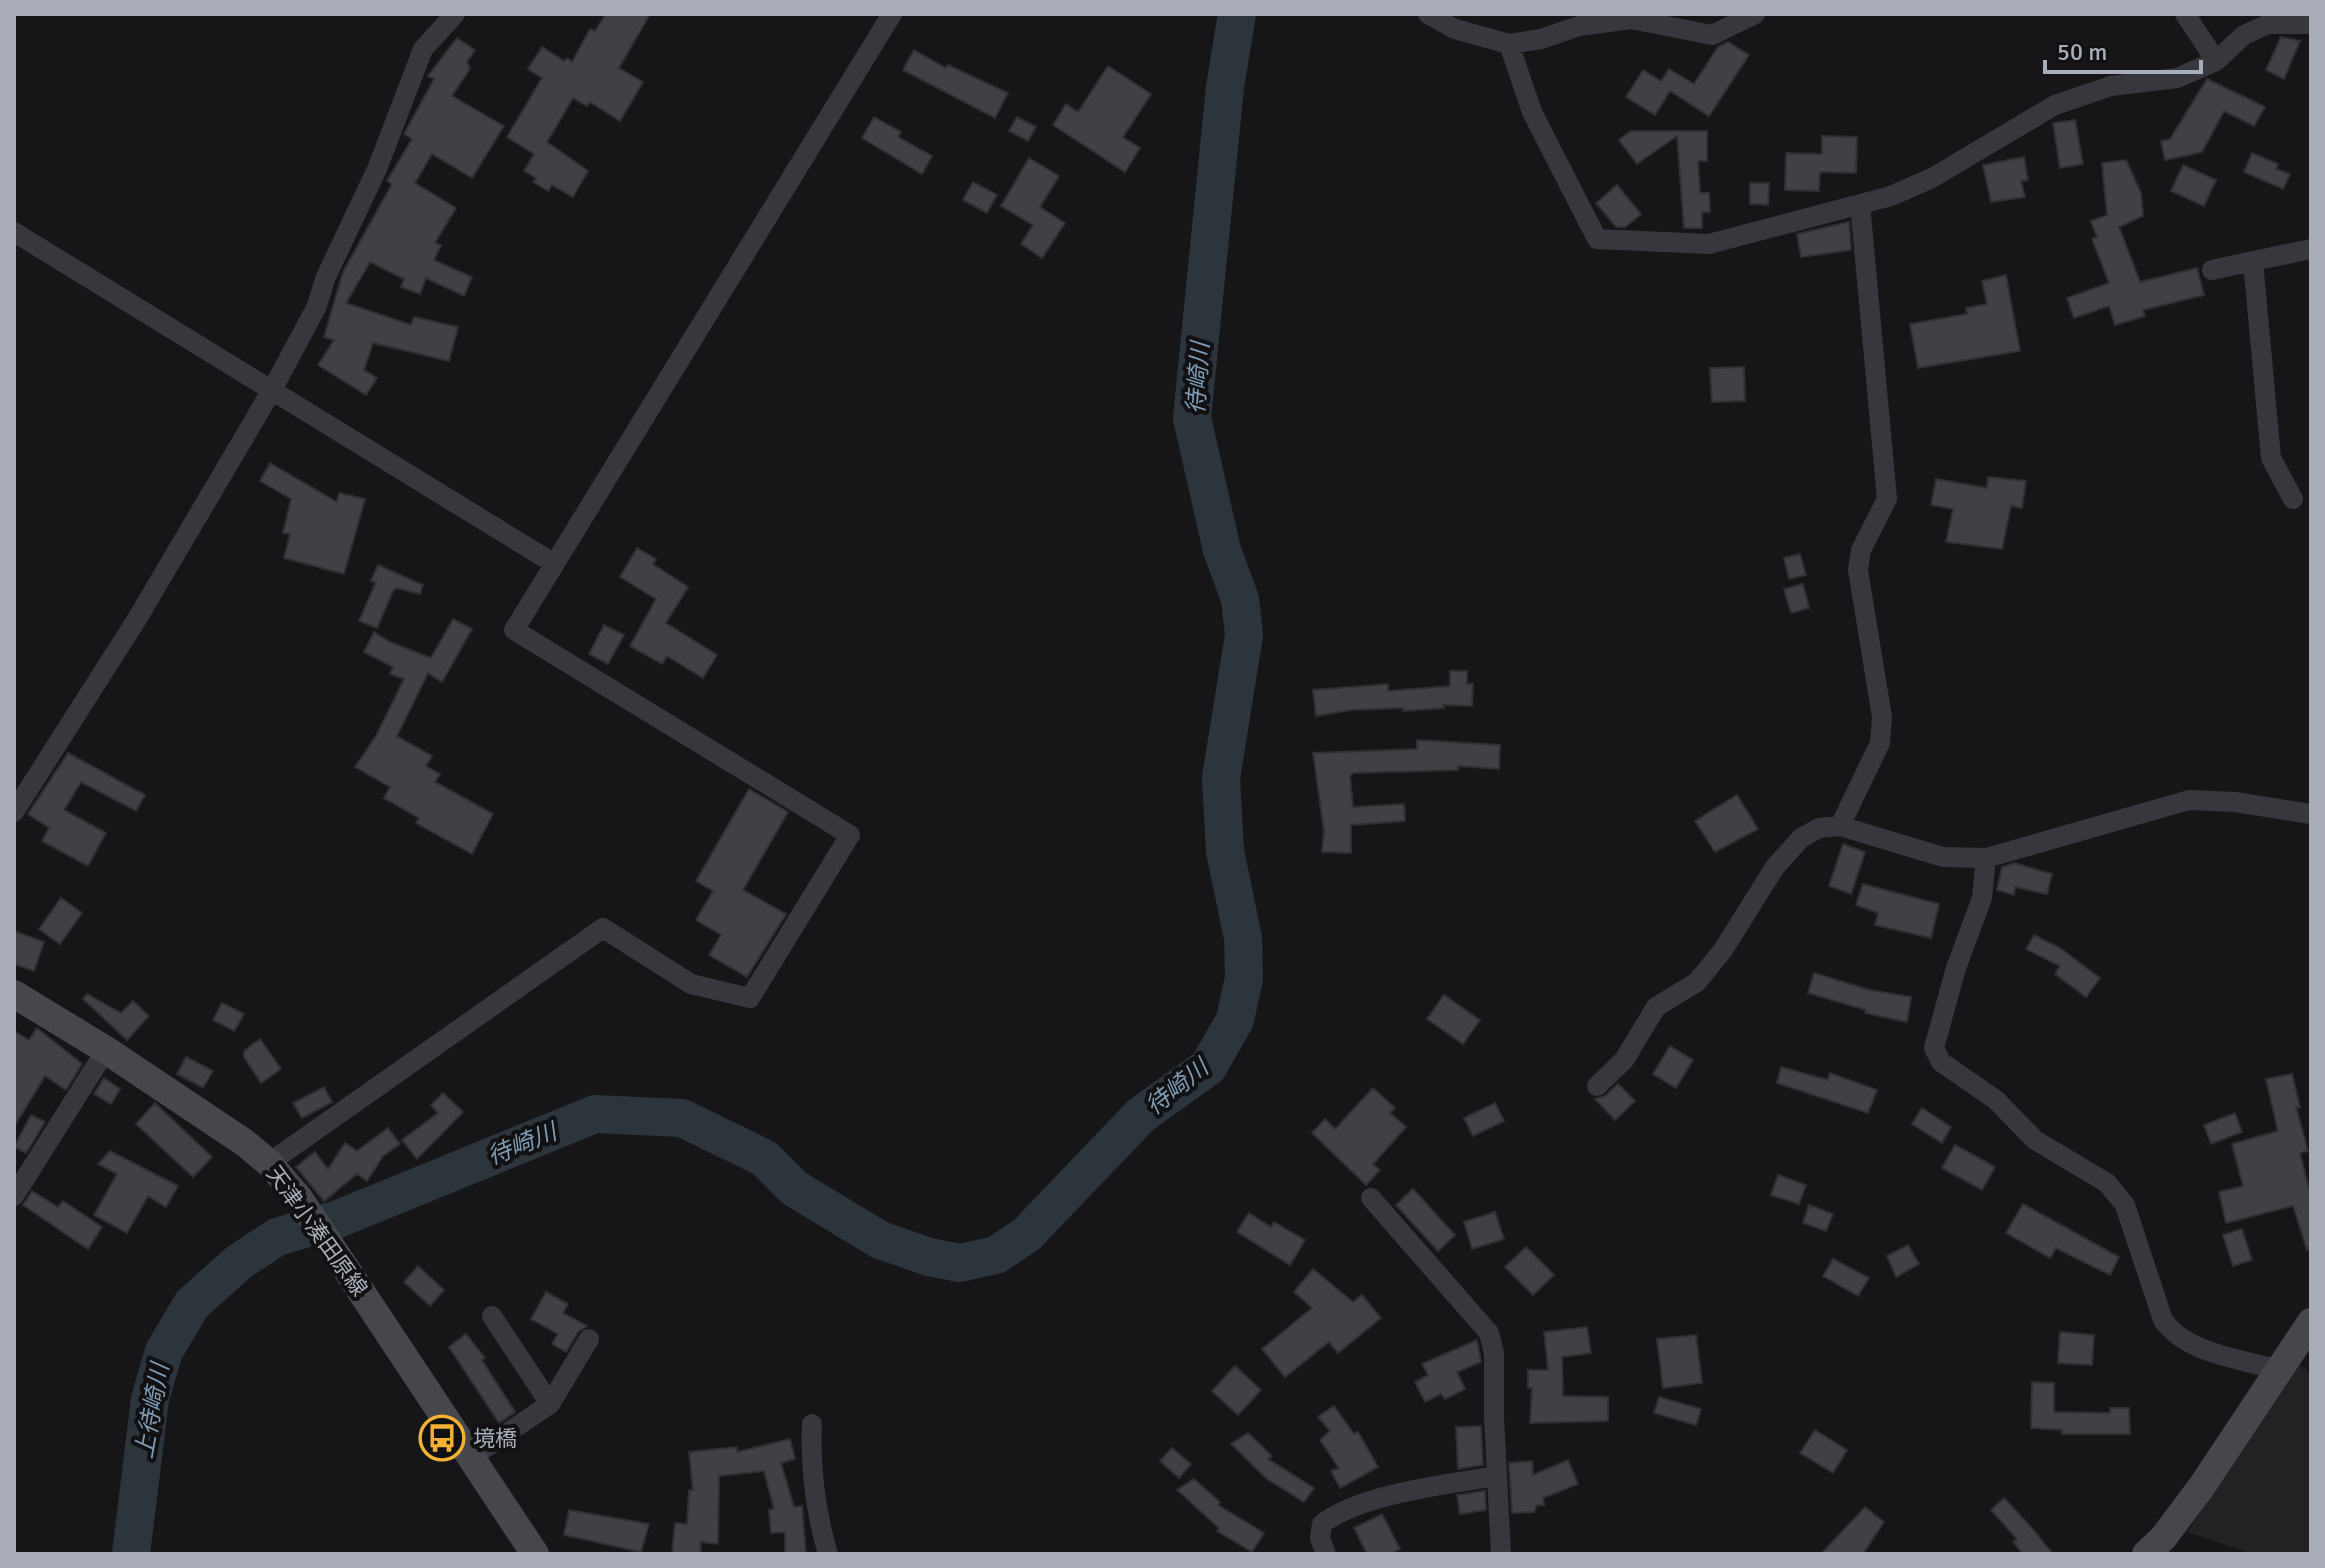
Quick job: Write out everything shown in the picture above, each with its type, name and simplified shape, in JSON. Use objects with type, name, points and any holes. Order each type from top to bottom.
[{"type":"main road","name":"天津小湊田原線","points":[[14,994],[106,1050],[269,1163],[299,1198],[535,1554]]},
{"type":"main road","points":[[2146,1554],[2163,1538],[2202,1486],[2311,1322]]},
{"type":"street","points":[[14,812],[137,619],[272,390],[317,306],[325,279],[377,169],[423,49],[455,14]]},
{"type":"street","points":[[269,1163],[603,928],[691,984],[750,998],[850,835],[514,630],[892,14]]},
{"type":"street","points":[[1428,14],[1455,29],[1509,44],[1541,39],[1579,26],[1631,19],[1712,35],[1755,14]]},
{"type":"street","points":[[2185,14],[2216,61]]},
{"type":"street","points":[[1509,44],[1532,112],[1597,239],[1709,244],[1891,196],[1932,178],[2055,105],[2111,86],[2177,78],[2216,61],[2244,35],[2268,24],[2311,24]]},
{"type":"street","points":[[1840,826],[1880,743],[1882,717],[1858,570],[1861,550],[1887,499],[1860,204]]},
{"type":"street","points":[[14,232],[553,563]]},
{"type":"street","points":[[2212,270],[2311,249]]},
{"type":"street","points":[[2253,261],[2271,458],[2293,499]]},
{"type":"street","points":[[1597,1086],[1624,1060],[1656,1007],[1697,982],[1723,950],[1775,867],[1801,838],[1819,828],[1840,826],[1943,857],[1986,858],[2189,800],[2311,814]]},
{"type":"street","points":[[1986,858],[1982,898],[1956,968],[1934,1048],[1941,1062],[1996,1100],[2035,1140],[2107,1183],[2125,1205],[2163,1320],[2172,1333],[2197,1347],[2279,1370]]},
{"type":"street","points":[[14,1196],[106,1050]]},
{"type":"street","points":[[1371,1198],[1489,1333],[1494,1353],[1501,1554]]},
{"type":"street","points":[[492,1316],[550,1404]]},
{"type":"street","points":[[472,1457],[550,1404],[589,1339]]},
{"type":"street","points":[[812,1424],[811,1464],[817,1514],[828,1554]]},
{"type":"street","points":[[1326,1554],[1320,1538],[1322,1524],[1335,1513],[1417,1490],[1497,1476]]},
{"type":"shaded area","points":[[2298,1364],[2311,1373],[2311,1554],[2252,1554],[2187,1532]]},
{"type":"building","points":[[606,14],[650,14],[619,68],[643,82],[620,121],[590,102],[587,106],[573,98],[547,142],[588,171],[573,197],[552,185],[548,191],[533,182],[536,178],[524,171],[534,154],[507,137],[542,78],[528,69],[542,47],[564,61],[567,58],[572,62],[590,29],[595,31]]},
{"type":"building","points":[[2281,37],[2300,41],[2284,79],[2266,70]]},
{"type":"building","points":[[457,38],[475,50],[467,62],[470,69],[452,96],[504,126],[472,178],[432,154],[415,183],[456,208],[435,243],[441,245],[434,260],[472,277],[464,296],[426,278],[420,294],[401,287],[404,279],[370,262],[346,303],[411,325],[414,317],[458,327],[449,361],[373,343],[364,370],[377,378],[366,395],[318,365],[334,340],[324,337],[343,272],[392,184],[387,181],[412,139],[404,134],[434,79],[428,76]]},
{"type":"building","points":[[1728,42],[1749,55],[1709,116],[1670,91],[1655,115],[1626,97],[1643,70],[1661,81],[1669,69],[1694,84],[1718,47]]},
{"type":"building","points":[[914,50],[946,68],[948,65],[1008,93],[995,118],[903,70]]},
{"type":"building","points":[[1108,66],[1151,94],[1123,137],[1140,148],[1125,172],[1053,125],[1066,104],[1078,112]]},
{"type":"building","points":[[2207,79],[2265,107],[2254,126],[2224,111],[2202,152],[2165,160],[2161,141],[2170,139]]},
{"type":"building","points":[[874,117],[901,132],[898,137],[932,156],[922,174],[862,138]]},
{"type":"building","points":[[1017,117],[1036,127],[1028,141],[1009,131]]},
{"type":"building","points":[[2075,120],[2083,164],[2060,168],[2053,123]]},
{"type":"building","points":[[1631,131],[1707,131],[1707,161],[1698,161],[1700,193],[1709,193],[1710,212],[1702,212],[1702,228],[1684,228],[1677,136],[1637,164],[1619,140]]},
{"type":"building","points":[[1822,136],[1857,137],[1856,173],[1820,172],[1819,191],[1785,190],[1786,153],[1822,154]]},
{"type":"building","points":[[2252,153],[2278,164],[2276,169],[2290,174],[2283,189],[2244,172]]},
{"type":"building","points":[[2024,157],[2028,180],[2021,181],[2025,197],[1991,202],[1983,165]]},
{"type":"building","points":[[1029,158],[1059,176],[1040,207],[1065,223],[1042,258],[1021,244],[1033,225],[1001,206]]},
{"type":"building","points":[[2126,160],[2141,193],[2143,216],[2119,227],[2140,282],[2197,268],[2204,295],[2143,310],[2145,316],[2115,325],[2109,306],[2074,318],[2067,298],[2109,283],[2092,239],[2097,237],[2091,221],[2107,215],[2102,163]]},
{"type":"building","points":[[2183,165],[2216,180],[2204,206],[2171,191]]},
{"type":"building","points":[[973,182],[997,195],[987,213],[963,200]]},
{"type":"building","points":[[1750,183],[1769,183],[1768,205],[1750,204]]},
{"type":"building","points":[[1617,185],[1641,214],[1625,227],[1616,227],[1596,203]]},
{"type":"building","points":[[1849,222],[1851,250],[1801,257],[1797,234]]},
{"type":"building","points":[[2006,275],[2020,351],[1918,368],[1910,324],[1967,314],[1966,308],[1987,304],[1982,281]]},
{"type":"building","points":[[1744,367],[1745,401],[1712,402],[1710,368]]},
{"type":"building","points":[[270,463],[337,502],[339,493],[365,499],[344,574],[284,558],[290,534],[283,533],[291,499],[260,481]]},
{"type":"building","points":[[1988,477],[2026,481],[2022,508],[2011,506],[2002,549],[1946,542],[1953,509],[1931,505],[1936,479],[1987,488]]},
{"type":"building","points":[[637,548],[656,559],[653,564],[688,587],[666,623],[717,655],[703,678],[667,656],[662,664],[630,646],[656,599],[620,577]]},
{"type":"building","points":[[1800,554],[1806,575],[1789,579],[1784,558]]},
{"type":"building","points":[[378,565],[423,585],[420,594],[397,588],[393,591],[377,628],[359,621],[376,582],[371,581]]},
{"type":"building","points":[[1803,584],[1809,608],[1791,613],[1784,589]]},
{"type":"building","points":[[453,619],[472,629],[442,682],[428,673],[397,736],[432,756],[426,766],[440,774],[435,782],[493,814],[472,854],[416,823],[419,818],[384,798],[390,787],[355,767],[376,736],[404,679],[390,674],[393,667],[364,652],[374,632],[390,642],[431,658]]},
{"type":"building","points":[[604,625],[624,635],[608,664],[589,654]]},
{"type":"building","points":[[1450,671],[1467,671],[1467,684],[1473,684],[1472,706],[1443,705],[1444,708],[1403,711],[1403,708],[1351,710],[1316,716],[1313,690],[1388,684],[1388,691],[1450,686]]},
{"type":"building","points":[[1417,740],[1500,745],[1499,769],[1458,766],[1458,770],[1353,773],[1350,776],[1353,807],[1404,804],[1405,821],[1351,825],[1351,853],[1322,852],[1324,831],[1313,753],[1417,749]]},
{"type":"building","points":[[68,753],[145,795],[136,811],[81,782],[64,810],[106,833],[88,866],[42,841],[49,828],[28,814]]},
{"type":"building","points":[[749,789],[788,812],[743,890],[786,914],[747,977],[709,955],[721,935],[696,920],[713,891],[696,881]]},
{"type":"building","points":[[1737,795],[1758,829],[1715,852],[1695,821]]},
{"type":"building","points":[[1843,844],[1865,852],[1851,894],[1829,886]]},
{"type":"building","points":[[2014,863],[2052,874],[2047,894],[2015,887],[2014,895],[1997,890],[2002,867]]},
{"type":"building","points":[[1863,884],[1939,904],[1931,938],[1875,925],[1878,913],[1856,905]]},
{"type":"building","points":[[61,898],[82,913],[60,944],[39,929]]},
{"type":"building","points":[[14,931],[44,942],[34,971],[14,964]]},
{"type":"building","points":[[2034,935],[2060,948],[2100,978],[2086,997],[2055,974],[2060,966],[2026,949]]},
{"type":"building","points":[[1814,973],[1870,990],[1911,997],[1907,1022],[1865,1013],[1866,1010],[1808,993]]},
{"type":"building","points":[[87,994],[121,1013],[133,1001],[149,1016],[127,1040],[83,999]]},
{"type":"building","points":[[1444,995],[1480,1020],[1463,1044],[1427,1019]]},
{"type":"building","points":[[222,1003],[244,1014],[234,1031],[213,1020]]},
{"type":"building","points":[[37,1028],[82,1064],[66,1090],[45,1076],[14,1127],[14,1031],[29,1040]]},
{"type":"building","points":[[260,1039],[281,1069],[261,1083],[244,1057],[244,1051]]},
{"type":"building","points":[[1670,1046],[1693,1060],[1676,1088],[1653,1074]]},
{"type":"building","points":[[186,1057],[213,1071],[203,1088],[177,1074]]},
{"type":"building","points":[[1781,1067],[1828,1080],[1830,1073],[1877,1090],[1868,1113],[1777,1083]]},
{"type":"building","points":[[2292,1074],[2300,1107],[2296,1107],[2308,1151],[2300,1153],[2311,1197],[2311,1250],[2307,1250],[2293,1206],[2226,1223],[2219,1192],[2243,1186],[2232,1144],[2278,1131],[2266,1079]]},
{"type":"building","points":[[104,1078],[120,1089],[111,1104],[94,1094]]},
{"type":"building","points":[[1618,1084],[1635,1101],[1615,1120],[1595,1099],[1605,1096]]},
{"type":"building","points":[[324,1087],[332,1102],[302,1118],[293,1103]]},
{"type":"building","points":[[1373,1088],[1395,1108],[1390,1113],[1406,1127],[1373,1164],[1380,1170],[1366,1185],[1312,1133],[1325,1119],[1335,1129]]},
{"type":"building","points":[[443,1093],[463,1112],[417,1159],[402,1140],[438,1113],[431,1105]]},
{"type":"building","points":[[155,1103],[212,1157],[193,1177],[136,1124]]},
{"type":"building","points":[[1495,1103],[1504,1121],[1473,1136],[1464,1118]]},
{"type":"building","points":[[1922,1108],[1951,1127],[1942,1143],[1912,1124]]},
{"type":"building","points":[[2235,1113],[2242,1132],[2211,1144],[2204,1125]]},
{"type":"building","points":[[31,1115],[45,1122],[26,1153],[14,1147]]},
{"type":"building","points":[[388,1128],[400,1144],[383,1156],[367,1181],[357,1174],[324,1201],[296,1167],[315,1152],[328,1169],[345,1143],[357,1151]]},
{"type":"building","points":[[1955,1145],[1995,1167],[1982,1190],[1942,1168]]},
{"type":"building","points":[[110,1151],[178,1186],[166,1207],[148,1196],[127,1233],[94,1215],[117,1174],[98,1164]]},
{"type":"building","points":[[1778,1175],[1806,1185],[1799,1204],[1771,1195]]},
{"type":"building","points":[[1413,1189],[1455,1235],[1438,1251],[1396,1205]]},
{"type":"building","points":[[32,1191],[58,1207],[63,1201],[102,1227],[88,1249],[23,1205]]},
{"type":"building","points":[[2023,1204],[2119,1257],[2110,1275],[2056,1248],[2050,1258],[2006,1233]]},
{"type":"building","points":[[1809,1205],[1833,1214],[1826,1231],[1803,1223]]},
{"type":"building","points":[[1495,1212],[1504,1239],[1472,1249],[1464,1222]]},
{"type":"building","points":[[1249,1213],[1271,1227],[1274,1222],[1305,1240],[1290,1265],[1237,1232]]},
{"type":"building","points":[[2242,1229],[2252,1260],[2233,1266],[2223,1235]]},
{"type":"building","points":[[1908,1245],[1919,1264],[1896,1277],[1887,1256]]},
{"type":"building","points":[[1526,1247],[1554,1275],[1533,1295],[1505,1267]]},
{"type":"building","points":[[1833,1259],[1869,1278],[1858,1296],[1823,1276]]},
{"type":"building","points":[[418,1266],[444,1290],[430,1306],[404,1282]]},
{"type":"building","points":[[1313,1269],[1353,1302],[1362,1295],[1381,1318],[1338,1353],[1329,1342],[1285,1377],[1262,1349],[1312,1308],[1294,1292]]},
{"type":"building","points":[[546,1292],[568,1304],[563,1313],[587,1326],[578,1332],[566,1352],[552,1344],[558,1334],[531,1319]]},
{"type":"building","points":[[1587,1327],[1591,1353],[1562,1357],[1563,1396],[1608,1397],[1608,1421],[1530,1423],[1532,1388],[1528,1388],[1528,1370],[1548,1370],[1544,1332]]},
{"type":"building","points":[[2060,1332],[2094,1335],[2092,1365],[2058,1363]]},
{"type":"building","points":[[466,1334],[485,1358],[482,1360],[515,1412],[499,1423],[449,1347]]},
{"type":"building","points":[[1696,1335],[1702,1383],[1663,1388],[1657,1339]]},
{"type":"building","points":[[1477,1340],[1481,1362],[1457,1372],[1465,1389],[1445,1399],[1441,1394],[1425,1402],[1415,1382],[1428,1375],[1422,1364]]},
{"type":"building","points":[[1235,1366],[1261,1390],[1238,1415],[1212,1391]]},
{"type":"building","points":[[2032,1382],[2054,1383],[2054,1412],[2110,1413],[2110,1408],[2129,1408],[2130,1434],[2062,1434],[2062,1430],[2031,1428]]},
{"type":"building","points":[[1659,1397],[1701,1409],[1696,1425],[1654,1413]]},
{"type":"building","points":[[1334,1406],[1354,1434],[1358,1432],[1378,1467],[1340,1488],[1331,1471],[1339,1468],[1320,1440],[1330,1431],[1318,1417]]},
{"type":"building","points":[[1481,1426],[1483,1465],[1458,1469],[1456,1427]]},
{"type":"building","points":[[1815,1430],[1847,1450],[1833,1473],[1800,1453]]},
{"type":"building","points":[[1248,1433],[1272,1456],[1268,1459],[1314,1488],[1304,1502],[1267,1479],[1231,1444]]},
{"type":"building","points":[[790,1439],[795,1459],[781,1463],[794,1507],[802,1506],[806,1554],[785,1554],[785,1532],[771,1533],[769,1510],[774,1509],[764,1471],[719,1476],[718,1544],[701,1542],[700,1554],[672,1554],[675,1523],[687,1524],[689,1490],[693,1490],[689,1452],[737,1447],[737,1452]]},
{"type":"building","points":[[1172,1448],[1191,1464],[1179,1478],[1160,1461]]},
{"type":"building","points":[[1568,1460],[1578,1484],[1543,1498],[1544,1505],[1537,1505],[1534,1512],[1512,1513],[1509,1463],[1532,1461],[1533,1475]]},
{"type":"building","points":[[1194,1479],[1220,1502],[1218,1505],[1264,1533],[1252,1552],[1217,1531],[1219,1528],[1177,1490]]},
{"type":"building","points":[[1485,1491],[1486,1510],[1460,1514],[1457,1495]]},
{"type":"building","points":[[2004,1498],[2053,1554],[2023,1554],[2013,1542],[2017,1539],[1991,1510]]},
{"type":"building","points":[[1865,1507],[1884,1522],[1863,1554],[1821,1554]]},
{"type":"building","points":[[569,1510],[649,1524],[641,1552],[564,1535]]},
{"type":"building","points":[[1382,1514],[1400,1549],[1390,1554],[1367,1554],[1354,1528]]},
{"type":"waterway","name":"待崎川","points":[[131,1554],[150,1399],[164,1351],[192,1304],[239,1262],[277,1237],[338,1219],[595,1114],[682,1118],[764,1158],[794,1188],[880,1240],[929,1257],[960,1263],[996,1255],[1026,1235],[1141,1115],[1208,1067],[1235,1020],[1244,978],[1243,938],[1225,851],[1221,778],[1244,635],[1240,599],[1222,550],[1192,418],[1225,87],[1237,14]]},
{"type":"place","name":"境橋","points":[[442,1438]]},
{"type":"water label","name":"上待崎川","points":[[152,1411]]}]
